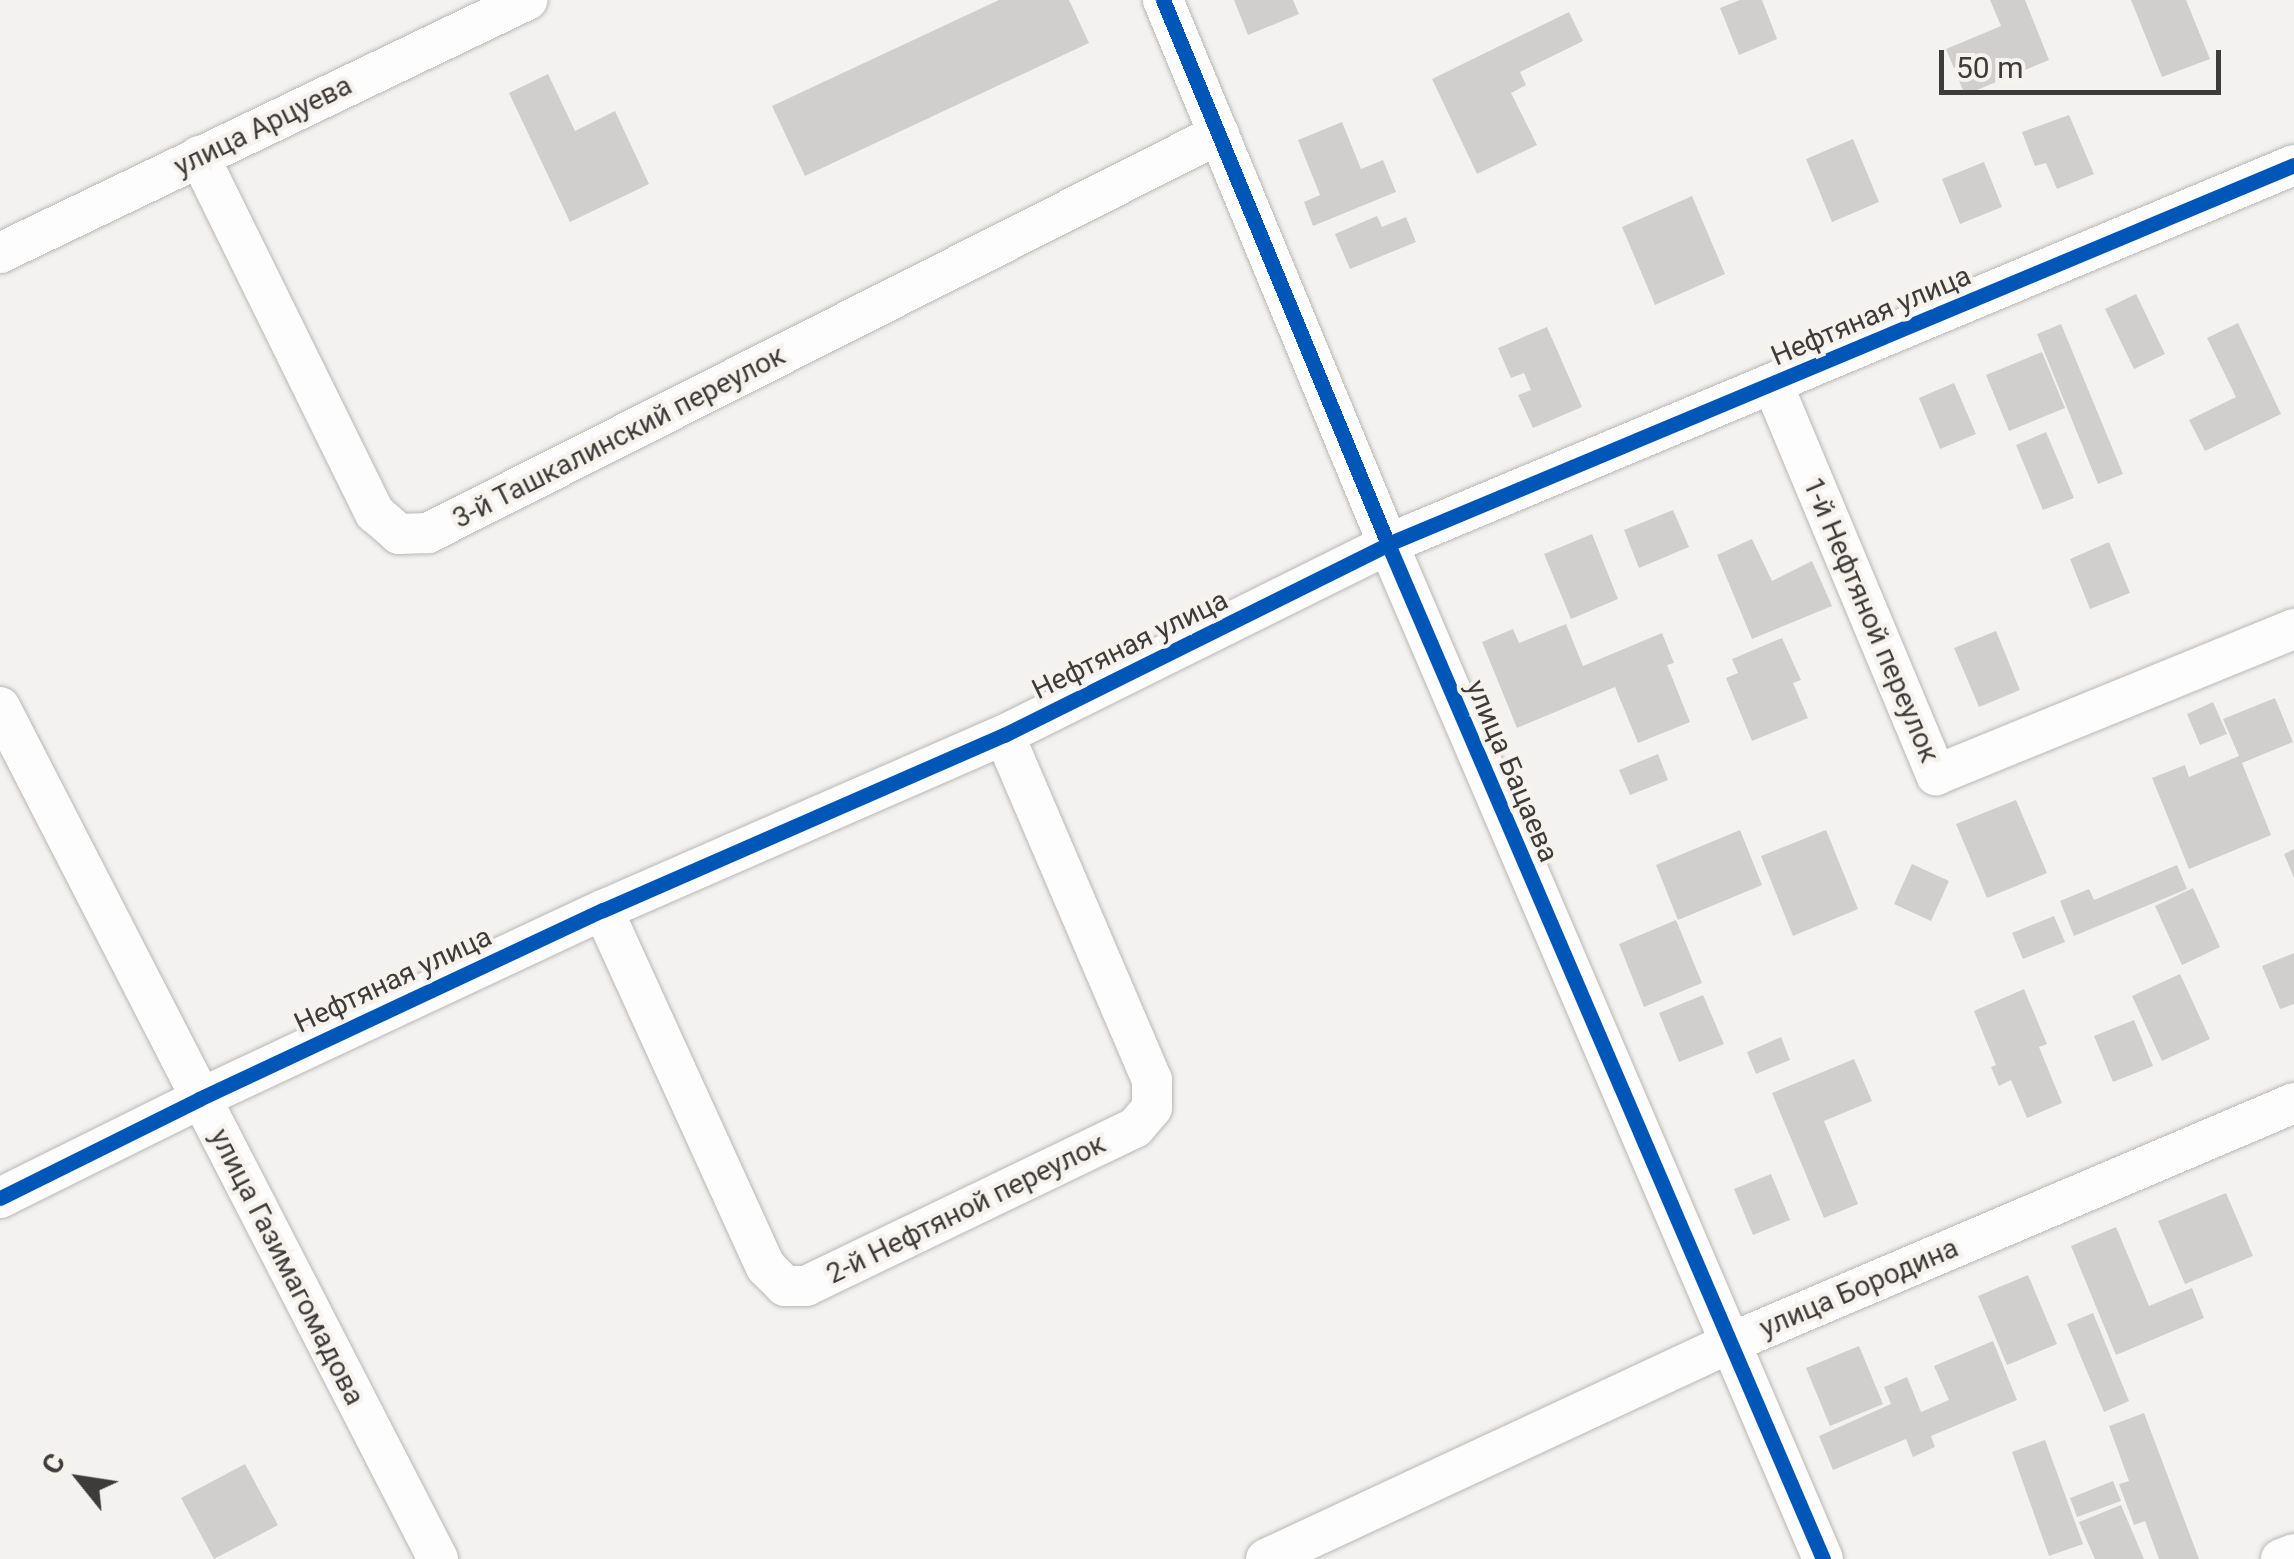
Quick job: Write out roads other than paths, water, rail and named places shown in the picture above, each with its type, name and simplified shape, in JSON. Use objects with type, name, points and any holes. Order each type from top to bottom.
[{"type":"street","name":"улица Арцуева","points":[[0,253],[527,0]]},
{"type":"street","name":"улица Бацаева","points":[[1162,0],[1388,544],[1823,1559]]},
{"type":"street","name":"3-й Ташкалинский переулок","points":[[199,156],[375,513],[399,534],[428,533],[1220,134]]},
{"type":"street","name":"Нефтяная улица","points":[[0,1198],[199,1099],[603,910],[1004,735],[1388,544],[2294,165]]},
{"type":"street","name":"1-й Нефтяной переулок","points":[[1773,385],[1936,776],[2294,629]]},
{"type":"street","name":"улица Газимагомадова","points":[[0,707],[438,1559]]},
{"type":"street","name":"2-й Нефтяной переулок","points":[[603,910],[766,1267],[786,1286],[806,1286],[1135,1128],[1152,1108],[1152,1080],[1004,735]]},
{"type":"street","name":"улица Бородина","points":[[1266,1559],[1344,1542],[1730,1343],[2294,1103]]},
{"type":"street","points":[[2280,1559],[2294,1554]]}]
